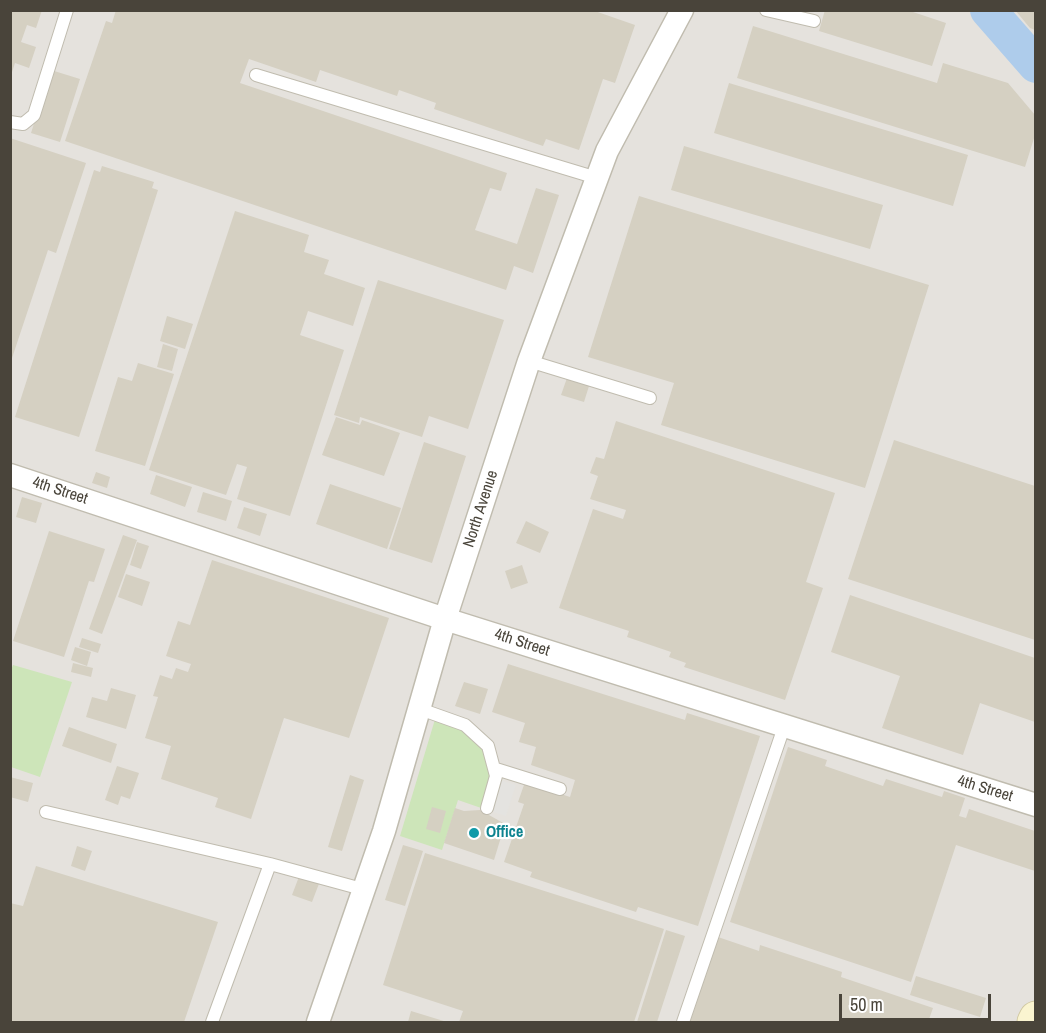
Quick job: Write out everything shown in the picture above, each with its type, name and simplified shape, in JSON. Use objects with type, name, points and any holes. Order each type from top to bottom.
[{"type":"street","name":"North Avenue","points":[[318,1023],[362,889],[384,831],[445,619],[529,361],[607,151],[682,10]]},
{"type":"street","name":"4th Street","points":[[10,474],[445,619],[1035,805]]},
{"type":"street","points":[[1034,1023],[1035,1018]]},
{"type":"lane","points":[[10,122],[23,124],[34,115],[67,10]]},
{"type":"lane","points":[[766,10],[814,21]]},
{"type":"lane","points":[[256,75],[597,178]]},
{"type":"lane","points":[[529,361],[650,398]]},
{"type":"lane","points":[[420,710],[440,714],[472,730],[488,746],[496,769],[487,808]]},
{"type":"lane","points":[[683,1023],[784,727]]},
{"type":"lane","points":[[496,769],[560,789]]},
{"type":"lane","points":[[46,812],[270,864],[362,889]]},
{"type":"lane","points":[[212,1023],[270,864]]},
{"type":"shaded area","points":[[10,11],[1035,11],[1035,1022],[11,1022]]},
{"type":"shaded area","points":[[494,778],[516,785],[506,816],[484,809]]},
{"type":"green space","points":[[13,665],[72,682],[40,777],[11,767],[10,673]]},
{"type":"green space","points":[[436,716],[479,738],[495,768],[484,809],[458,800],[442,850],[400,836]]},
{"type":"building","points":[[10,10],[42,10],[36,28],[27,25],[21,42],[36,47],[29,68],[15,63],[11,75]]},
{"type":"building","points":[[116,10],[592,10],[635,25],[615,83],[603,79],[579,150],[546,139],[543,146],[434,109],[436,103],[399,90],[397,96],[320,70],[316,82],[249,59],[240,83],[507,173],[501,191],[490,188],[475,230],[517,244],[536,188],[559,195],[533,273],[514,266],[506,290],[65,141],[106,21],[112,23]]},
{"type":"building","points":[[825,10],[907,10],[946,23],[932,66],[819,31]]},
{"type":"building","points":[[1015,10],[1035,10],[1035,30],[1030,28]]},
{"type":"building","points":[[753,26],[937,83],[943,63],[1008,83],[1035,115],[1035,135],[1025,167],[737,78]]},
{"type":"building","points":[[51,70],[80,79],[60,142],[31,133]]},
{"type":"building","points":[[729,83],[968,155],[953,206],[714,133]]},
{"type":"building","points":[[10,138],[86,163],[56,253],[48,250],[11,361]]},
{"type":"building","points":[[684,146],[883,205],[870,249],[671,190]]},
{"type":"building","points":[[102,166],[154,182],[152,188],[158,190],[79,437],[15,417],[94,170],[100,172]]},
{"type":"building","points":[[639,196],[929,285],[865,488],[661,425],[674,383],[588,357]]},
{"type":"building","points":[[235,211],[309,235],[304,252],[329,260],[324,274],[365,288],[353,326],[308,311],[300,335],[344,350],[290,516],[237,499],[247,467],[237,464],[226,495],[149,470]]},
{"type":"building","points":[[378,280],[504,320],[468,429],[429,416],[422,437],[360,417],[359,423],[334,415]]},
{"type":"building","points":[[167,316],[193,324],[185,349],[160,341]]},
{"type":"building","points":[[163,344],[178,349],[172,371],[157,367]]},
{"type":"building","points":[[138,363],[174,374],[145,466],[95,451],[118,377],[132,381]]},
{"type":"building","points":[[567,378],[589,386],[584,402],[561,395]]},
{"type":"building","points":[[336,417],[360,425],[362,420],[400,433],[384,476],[322,455]]},
{"type":"building","points":[[616,421],[835,493],[806,582],[823,588],[785,700],[684,667],[686,663],[669,657],[671,652],[627,637],[629,631],[559,608],[593,509],[623,519],[626,510],[590,499],[598,476],[590,473],[596,457],[604,459]]},
{"type":"building","points":[[894,440],[1035,486],[1035,640],[848,579]]},
{"type":"building","points":[[424,442],[466,456],[432,563],[389,549]]},
{"type":"building","points":[[96,472],[110,477],[107,488],[92,483]]},
{"type":"building","points":[[156,475],[192,487],[185,507],[150,494]]},
{"type":"building","points":[[330,484],[401,508],[387,549],[316,524]]},
{"type":"building","points":[[203,492],[232,501],[226,521],[197,512]]},
{"type":"building","points":[[22,497],[42,503],[36,523],[16,517]]},
{"type":"building","points":[[244,507],[267,514],[260,536],[237,528]]},
{"type":"building","points":[[526,521],[549,532],[540,553],[516,543]]},
{"type":"building","points":[[49,531],[105,549],[94,582],[89,581],[64,657],[13,641]]},
{"type":"building","points":[[123,535],[137,540],[102,634],[89,629]]},
{"type":"building","points":[[137,542],[149,546],[141,569],[130,565]]},
{"type":"building","points":[[212,560],[389,618],[349,738],[284,718],[251,819],[215,807],[218,798],[161,779],[171,746],[145,738],[158,697],[153,696],[160,675],[172,679],[176,668],[188,672],[191,664],[166,656],[178,621],[190,625]]},
{"type":"building","points":[[522,565],[528,583],[511,589],[505,571]]},
{"type":"building","points":[[126,574],[150,582],[142,606],[118,597]]},
{"type":"building","points":[[850,595],[1035,658],[1035,722],[980,703],[963,755],[882,728],[900,676],[831,652]]},
{"type":"building","points":[[82,638],[101,644],[98,653],[79,647]]},
{"type":"building","points":[[75,647],[91,652],[87,666],[71,660]]},
{"type":"building","points":[[73,663],[93,668],[91,677],[71,672]]},
{"type":"building","points":[[508,664],[685,720],[687,713],[760,736],[698,926],[638,907],[636,912],[530,877],[532,872],[504,862],[524,804],[518,802],[525,782],[570,797],[575,780],[531,765],[536,747],[519,742],[525,723],[492,712]]},
{"type":"building","points":[[464,682],[488,689],[480,714],[455,706]]},
{"type":"building","points":[[111,688],[136,695],[126,729],[86,717],[92,697],[107,701]]},
{"type":"building","points":[[69,727],[117,744],[111,763],[62,746]]},
{"type":"building","points":[[788,747],[827,760],[825,766],[883,786],[886,779],[942,797],[944,791],[965,798],[959,816],[966,818],[969,809],[1035,831],[1035,871],[956,845],[911,982],[730,922]]},
{"type":"building","points":[[117,766],[139,773],[130,799],[121,796],[118,805],[105,800]]},
{"type":"building","points":[[350,775],[364,780],[342,851],[328,847]]},
{"type":"building","points":[[10,777],[33,783],[28,802],[10,797]]},
{"type":"building","points":[[432,807],[446,811],[440,833],[426,829]]},
{"type":"building","name":"Office","points":[[455,808],[464,811],[480,810],[505,824],[494,860],[444,843]]},
{"type":"building","points":[[403,845],[423,851],[405,906],[385,900]]},
{"type":"building","points":[[77,846],[92,851],[85,871],[71,866]]},
{"type":"building","points":[[425,853],[664,929],[634,1022],[459,1022],[463,1011],[383,985]]},
{"type":"building","points":[[36,866],[218,922],[184,1022],[10,1022],[10,903],[23,906]]},
{"type":"building","points":[[300,874],[320,881],[312,902],[292,895]]},
{"type":"building","points":[[666,930],[685,936],[657,1022],[637,1022]]},
{"type":"building","points":[[718,937],[759,951],[760,945],[842,972],[841,977],[933,1008],[928,1022],[690,1022]]},
{"type":"building","points":[[916,976],[986,998],[980,1017],[910,995]]},
{"type":"building","points":[[411,1011],[447,1022],[408,1022]]},
{"type":"waterway","points":[[988,10],[1036,65]]},
{"type":"place","name":"Office","points":[[474,833]]}]
